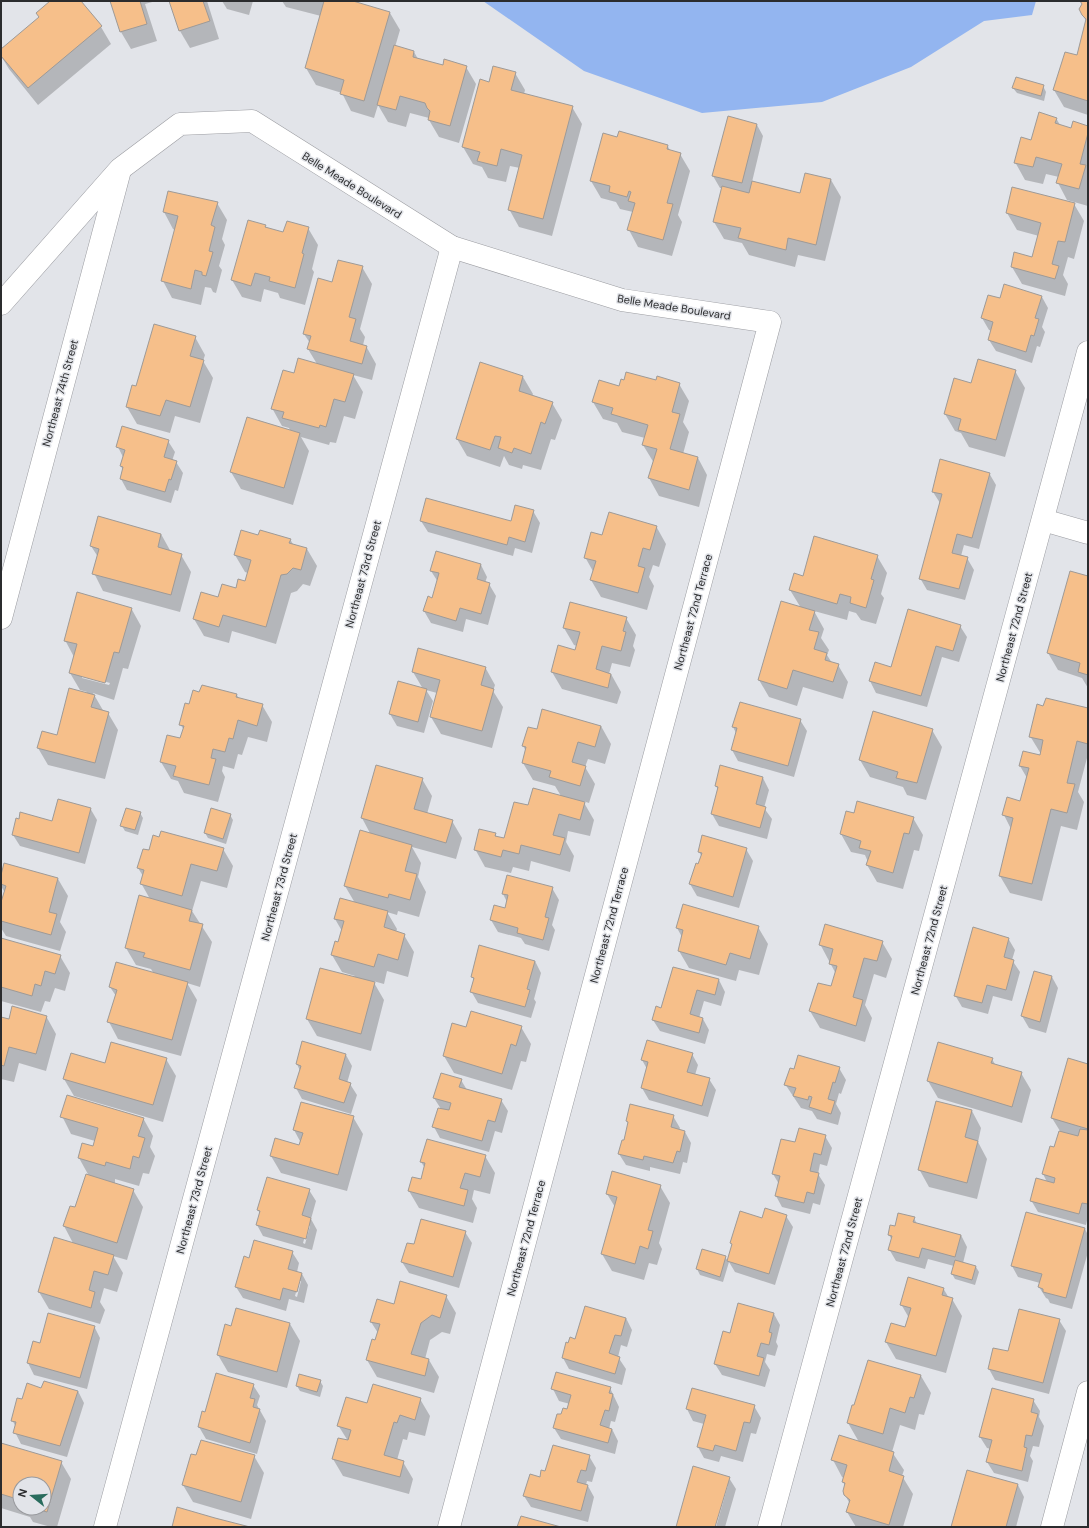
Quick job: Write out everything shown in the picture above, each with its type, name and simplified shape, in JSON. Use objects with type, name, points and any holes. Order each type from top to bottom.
[{"type":"street","name":"Belle Meade Boulevard","points":[[1,304],[120,169],[180,124],[252,121],[452,247],[622,300],[770,322]]},
{"type":"street","name":"Northeast 74th Street","points":[[1,618],[120,169]]},
{"type":"street","name":"Northeast 73rd Street","points":[[106,1527],[452,247]]},
{"type":"street","name":"Northeast 72nd Terrace","points":[[449,1527],[770,322]]},
{"type":"street","name":"Northeast 72nd Street","points":[[769,1527],[1088,352]]},
{"type":"street","points":[[1043,520],[1088,533]]},
{"type":"street","points":[[1052,1527],[1088,1392]]},
{"type":"water","points":[[483,1],[1036,1],[1032,15],[984,21],[911,67],[822,102],[702,113],[584,71]]},
{"type":"building","points":[[50,1],[81,1],[102,26],[28,88],[1,56],[1,49],[39,17],[36,13]]},
{"type":"building","points":[[110,1],[140,1],[147,24],[120,32]]},
{"type":"building","points":[[169,1],[203,1],[210,21],[179,31]]},
{"type":"building","points":[[324,1],[353,1],[390,12],[364,101],[340,94],[344,80],[305,68]]},
{"type":"building","points":[[1080,1],[1088,1],[1088,101],[1053,90],[1065,52],[1077,55],[1086,19],[1079,9],[1082,4]]},
{"type":"building","points":[[394,45],[414,51],[413,57],[443,65],[444,59],[467,66],[450,126],[428,120],[430,111],[425,103],[400,96],[396,110],[377,105]]},
{"type":"building","points":[[493,66],[516,72],[511,90],[573,106],[543,219],[508,210],[522,155],[501,149],[497,166],[477,161],[480,152],[462,147],[480,79],[489,82]]},
{"type":"building","points":[[1016,77],[1044,85],[1041,96],[1012,88]]},
{"type":"building","points":[[1039,112],[1057,118],[1055,123],[1071,128],[1073,121],[1088,126],[1088,133],[1080,164],[1086,165],[1079,189],[1056,183],[1062,164],[1036,157],[1033,167],[1014,163],[1021,137],[1031,140]]},
{"type":"building","points":[[728,116],[757,124],[742,183],[712,176]]},
{"type":"building","points":[[619,131],[668,145],[667,149],[681,153],[667,203],[673,204],[663,240],[627,230],[635,203],[628,201],[631,192],[629,191],[627,197],[609,192],[610,186],[590,181],[603,133],[617,137]]},
{"type":"building","points":[[805,173],[831,179],[816,245],[788,238],[786,250],[738,238],[741,228],[713,222],[722,186],[749,193],[752,181],[800,193]]},
{"type":"building","points":[[1012,187],[1075,203],[1065,242],[1058,241],[1052,264],[1059,266],[1055,279],[1011,267],[1014,252],[1032,257],[1041,223],[1006,213]]},
{"type":"building","points":[[168,191],[218,202],[211,225],[215,227],[209,251],[213,252],[206,276],[202,275],[202,272],[195,270],[191,289],[161,281],[178,216],[163,212]]},
{"type":"building","points":[[248,220],[283,232],[287,221],[309,227],[295,288],[269,281],[270,277],[255,273],[251,286],[231,280]]},
{"type":"building","points":[[338,260],[363,266],[349,317],[356,319],[350,341],[367,346],[362,364],[307,349],[311,336],[303,334],[318,278],[332,282]]},
{"type":"building","points":[[1004,284],[1042,296],[1035,318],[1039,319],[1034,336],[1031,335],[1026,352],[988,340],[993,322],[981,318],[988,295],[1000,298]]},
{"type":"building","points":[[154,324],[196,336],[190,356],[204,360],[190,407],[166,400],[160,416],[126,407],[132,385],[136,386]]},
{"type":"building","points":[[298,358],[354,374],[345,402],[334,399],[326,427],[320,425],[319,428],[282,418],[284,412],[271,409],[283,370],[294,373]]},
{"type":"building","points":[[978,359],[1016,370],[996,440],[958,430],[961,419],[944,414],[954,378],[971,383]]},
{"type":"building","points":[[480,362],[523,376],[519,391],[553,402],[545,424],[541,422],[531,454],[514,448],[512,453],[498,448],[501,437],[495,436],[490,450],[456,439]]},
{"type":"building","points":[[626,372],[656,380],[657,376],[680,383],[672,412],[680,414],[670,449],[698,457],[689,490],[648,478],[657,449],[642,445],[648,425],[611,414],[613,408],[592,402],[599,380],[619,386],[621,379],[624,380]]},
{"type":"building","points":[[247,417],[300,433],[284,488],[230,472]]},
{"type":"building","points":[[122,426],[169,440],[164,457],[177,461],[171,480],[169,479],[165,492],[120,479],[123,467],[120,466],[125,450],[116,447]]},
{"type":"building","points":[[940,459],[990,473],[972,538],[957,534],[952,553],[968,557],[959,589],[919,579],[942,494],[932,492]]},
{"type":"building","points":[[426,498],[511,521],[515,505],[534,510],[525,542],[509,537],[507,545],[420,521]]},
{"type":"building","points":[[609,512],[657,526],[650,550],[643,548],[638,566],[645,568],[638,593],[590,580],[596,561],[584,558],[591,532],[602,535]]},
{"type":"building","points":[[98,516],[161,534],[158,547],[182,554],[171,595],[92,574],[99,549],[90,546]]},
{"type":"building","points":[[241,530],[258,535],[260,530],[291,539],[289,543],[307,548],[301,570],[293,568],[287,574],[281,575],[266,627],[223,615],[219,627],[193,619],[201,592],[218,597],[222,584],[236,588],[238,579],[245,581],[251,560],[234,555]]},
{"type":"building","points":[[814,536],[878,555],[871,579],[874,580],[866,608],[850,603],[851,597],[840,594],[837,604],[789,590],[794,573],[803,576]]},
{"type":"building","points":[[436,551],[481,564],[477,579],[490,583],[481,614],[460,608],[456,621],[423,611],[428,596],[432,598],[439,573],[430,571]]},
{"type":"building","points":[[1070,571],[1088,576],[1088,675],[1078,672],[1080,663],[1047,653]]},
{"type":"building","points":[[77,592],[132,608],[119,653],[114,652],[105,683],[69,673],[77,644],[64,641]]},
{"type":"building","points":[[781,601],[815,611],[809,630],[819,632],[814,649],[827,653],[825,660],[839,664],[833,682],[793,670],[787,689],[758,680]]},
{"type":"building","points":[[570,602],[627,617],[623,631],[626,632],[621,651],[602,646],[596,669],[611,674],[608,688],[551,672],[558,645],[575,650],[580,632],[563,628]]},
{"type":"building","points":[[908,609],[961,625],[953,651],[936,646],[921,696],[869,681],[875,662],[891,667]]},
{"type":"building","points":[[418,648],[486,667],[481,685],[494,689],[482,731],[430,717],[440,680],[412,672]]},
{"type":"building","points":[[398,681],[427,689],[418,722],[389,714]]},
{"type":"building","points":[[202,685],[237,694],[236,697],[263,704],[257,726],[238,720],[233,739],[229,738],[225,752],[213,749],[211,758],[216,759],[209,785],[173,776],[176,766],[160,762],[167,735],[180,738],[184,726],[179,725],[185,703],[189,704],[193,690],[199,692]]},
{"type":"building","points":[[69,688],[95,695],[91,707],[109,712],[95,763],[37,748],[42,731],[57,735]]},
{"type":"building","points":[[1046,698],[1088,708],[1088,744],[1077,741],[1067,783],[1075,784],[1067,813],[1051,809],[1032,884],[999,876],[1013,818],[1002,815],[1007,797],[1020,801],[1029,768],[1019,766],[1023,751],[1040,755],[1043,740],[1029,737],[1037,704],[1043,706]]},
{"type":"building","points":[[740,702],[801,719],[788,766],[731,750],[737,728],[732,727]]},
{"type":"building","points":[[542,709],[601,726],[595,747],[578,742],[572,762],[586,766],[580,786],[549,777],[551,771],[522,763],[526,747],[522,746],[528,727],[537,729]]},
{"type":"building","points":[[873,711],[933,729],[917,783],[896,778],[898,772],[859,760]]},
{"type":"building","points":[[376,765],[423,778],[414,809],[453,820],[446,843],[361,818]]},
{"type":"building","points":[[720,765],[763,777],[756,804],[766,807],[760,828],[711,814],[718,787],[715,786]]},
{"type":"building","points":[[533,788],[585,802],[580,820],[559,814],[553,835],[565,838],[560,855],[521,845],[519,854],[503,850],[501,857],[474,850],[479,829],[496,833],[495,836],[504,838],[514,802],[528,805]]},
{"type":"building","points":[[58,799],[91,808],[79,853],[12,835],[16,818],[19,819],[20,812],[52,821]]},
{"type":"building","points":[[857,801],[914,817],[909,834],[904,833],[893,873],[866,865],[871,851],[859,848],[861,841],[840,834],[846,811],[854,813]]},
{"type":"building","points":[[126,808],[141,812],[135,830],[120,826]]},
{"type":"building","points":[[211,808],[231,814],[223,839],[204,833]]},
{"type":"building","points":[[360,830],[412,845],[405,871],[417,874],[410,900],[389,894],[388,898],[344,886]]},
{"type":"building","points":[[161,831],[224,848],[217,871],[191,864],[182,896],[140,884],[144,870],[137,868],[143,849],[149,850],[153,835],[159,837]]},
{"type":"building","points":[[702,835],[747,848],[733,897],[689,884],[696,863],[698,864],[702,853],[698,852]]},
{"type":"building","points":[[4,863],[58,878],[49,912],[57,914],[51,935],[1,921],[1,902],[6,886],[1,884],[1,875]]},
{"type":"building","points":[[507,875],[553,887],[545,917],[549,918],[543,940],[517,933],[518,928],[490,920],[494,905],[505,908],[508,895],[502,894]]},
{"type":"building","points":[[139,895],[192,910],[189,921],[203,924],[190,970],[143,957],[145,953],[125,948]]},
{"type":"building","points":[[340,898],[388,911],[384,927],[405,934],[398,960],[378,954],[374,967],[331,955],[335,941],[338,942],[344,921],[334,919]]},
{"type":"building","points":[[683,904],[759,926],[750,959],[730,953],[726,965],[678,951],[683,930],[676,928]]},
{"type":"building","points":[[825,924],[883,941],[877,961],[864,958],[853,997],[863,1000],[856,1026],[809,1011],[818,983],[831,986],[837,966],[829,964],[833,949],[819,945]]},
{"type":"building","points":[[973,927],[1009,938],[1004,957],[1014,960],[1006,990],[987,985],[982,1003],[954,996]]},
{"type":"building","points":[[1,938],[61,955],[55,974],[45,971],[41,986],[35,984],[32,996],[1,987]]},
{"type":"building","points":[[479,945],[535,961],[527,989],[530,990],[525,1007],[470,992],[474,978],[471,977]]},
{"type":"building","points":[[116,962],[188,982],[172,1040],[107,1022],[117,990],[109,987]]},
{"type":"building","points":[[673,967],[719,979],[715,995],[697,990],[690,1014],[703,1018],[699,1033],[652,1020],[656,1006],[661,1008]]},
{"type":"building","points":[[320,968],[375,982],[361,1034],[306,1019]]},
{"type":"building","points":[[1034,971],[1052,976],[1040,1022],[1021,1016]]},
{"type":"building","points":[[12,1006],[47,1016],[36,1054],[9,1047],[4,1066],[1,1065],[1,1017],[9,1019]]},
{"type":"building","points":[[471,1011],[522,1026],[516,1046],[511,1044],[502,1074],[443,1056],[452,1023],[466,1027]]},
{"type":"building","points":[[647,1040],[693,1053],[687,1072],[710,1078],[702,1106],[641,1088],[648,1062],[641,1060]]},
{"type":"building","points":[[302,1041],[346,1054],[339,1079],[351,1083],[344,1103],[294,1088],[301,1066],[296,1064]]},
{"type":"building","points":[[111,1042],[167,1058],[153,1105],[63,1079],[71,1053],[105,1063]]},
{"type":"building","points":[[938,1042],[993,1058],[991,1063],[1022,1072],[1012,1107],[927,1081]]},
{"type":"building","points":[[798,1055],[840,1067],[835,1083],[833,1082],[828,1099],[835,1101],[831,1114],[809,1107],[812,1097],[809,1096],[808,1100],[793,1096],[796,1088],[784,1085],[790,1068],[794,1069]]},
{"type":"building","points":[[1068,1058],[1088,1064],[1088,1129],[1051,1118]]},
{"type":"building","points":[[441,1073],[462,1079],[459,1087],[502,1099],[495,1122],[488,1120],[482,1141],[432,1127],[438,1108],[449,1110],[451,1103],[433,1098]]},
{"type":"building","points":[[67,1095],[144,1118],[138,1136],[145,1138],[139,1158],[133,1156],[130,1169],[106,1162],[105,1166],[78,1158],[82,1143],[93,1146],[98,1128],[60,1117]]},
{"type":"building","points":[[936,1101],[972,1110],[965,1137],[978,1141],[967,1183],[918,1170]]},
{"type":"building","points":[[301,1102],[354,1116],[338,1175],[270,1156],[275,1138],[299,1145],[303,1133],[293,1130]]},
{"type":"building","points":[[630,1104],[674,1115],[671,1127],[685,1131],[680,1152],[677,1151],[673,1163],[644,1156],[643,1160],[618,1154],[622,1140],[624,1140]]},
{"type":"building","points":[[799,1128],[826,1135],[821,1155],[814,1153],[810,1171],[819,1173],[814,1194],[807,1192],[804,1203],[775,1196],[780,1176],[772,1174],[781,1139],[795,1142]]},
{"type":"building","points":[[1080,1129],[1088,1130],[1088,1204],[1082,1203],[1079,1214],[1030,1201],[1036,1178],[1054,1183],[1055,1178],[1042,1174],[1050,1146],[1054,1147],[1059,1131],[1078,1136]]},
{"type":"building","points":[[427,1139],[486,1155],[480,1177],[465,1173],[460,1188],[468,1190],[464,1206],[408,1191],[412,1177],[421,1179],[425,1163],[420,1162]]},
{"type":"building","points":[[612,1171],[661,1185],[648,1230],[653,1231],[648,1249],[640,1246],[635,1264],[601,1254],[617,1197],[606,1194]]},
{"type":"building","points":[[86,1174],[134,1189],[117,1243],[63,1226],[70,1206],[75,1207]]},
{"type":"building","points":[[267,1177],[310,1189],[302,1215],[311,1218],[306,1239],[256,1225],[260,1211],[257,1210]]},
{"type":"building","points":[[765,1208],[787,1215],[769,1274],[727,1261],[732,1244],[730,1243],[740,1211],[762,1218]]},
{"type":"building","points":[[1026,1212],[1085,1228],[1066,1298],[1043,1292],[1043,1289],[1038,1287],[1042,1274],[1011,1266]]},
{"type":"building","points":[[898,1213],[915,1217],[913,1222],[961,1235],[955,1257],[922,1248],[919,1258],[888,1250],[892,1236],[888,1235],[890,1225],[895,1226]]},
{"type":"building","points":[[421,1219],[466,1231],[453,1277],[401,1262],[407,1243],[414,1244]]},
{"type":"building","points":[[54,1237],[114,1255],[108,1275],[94,1271],[89,1290],[95,1292],[91,1308],[38,1292]]},
{"type":"building","points":[[254,1240],[293,1251],[288,1269],[302,1273],[297,1292],[283,1288],[280,1300],[235,1287],[244,1256],[249,1258]]},
{"type":"building","points":[[702,1249],[726,1256],[720,1277],[696,1269]]},
{"type":"building","points":[[955,1260],[976,1266],[972,1280],[951,1274]]},
{"type":"building","points":[[908,1277],[944,1288],[942,1295],[953,1298],[936,1356],[885,1342],[891,1323],[905,1327],[911,1308],[900,1305]]},
{"type":"building","points":[[400,1281],[447,1295],[440,1318],[432,1315],[421,1323],[411,1354],[429,1359],[425,1376],[366,1360],[372,1339],[375,1340],[380,1324],[370,1322],[377,1299],[394,1304]]},
{"type":"building","points":[[738,1303],[774,1313],[769,1332],[772,1333],[769,1345],[761,1343],[757,1356],[764,1358],[759,1376],[714,1364],[723,1331],[730,1333]]},
{"type":"building","points":[[585,1306],[626,1318],[621,1336],[615,1335],[609,1353],[620,1357],[615,1374],[562,1358],[566,1342],[568,1343],[570,1337],[575,1339]]},
{"type":"building","points":[[236,1308],[290,1323],[277,1372],[217,1355],[225,1324],[231,1326]]},
{"type":"building","points":[[1019,1309],[1060,1319],[1043,1383],[988,1369],[993,1348],[1008,1351]]},
{"type":"building","points":[[48,1313],[95,1326],[80,1378],[27,1363],[33,1341],[40,1343]]},
{"type":"building","points":[[868,1360],[921,1375],[914,1398],[910,1397],[905,1413],[890,1408],[883,1434],[847,1423]]},
{"type":"building","points":[[556,1372],[611,1387],[609,1393],[613,1394],[609,1411],[605,1410],[600,1425],[612,1429],[608,1443],[553,1428],[557,1414],[561,1414],[563,1408],[567,1409],[571,1395],[551,1389]]},
{"type":"building","points":[[216,1373],[254,1384],[250,1398],[255,1399],[253,1407],[260,1409],[250,1443],[198,1427],[202,1411],[205,1412]]},
{"type":"building","points":[[299,1374],[321,1380],[317,1392],[296,1386]]},
{"type":"building","points":[[44,1381],[78,1391],[60,1446],[13,1433],[16,1422],[11,1421],[17,1398],[22,1399],[27,1383],[41,1388]]},
{"type":"building","points":[[373,1384],[421,1398],[415,1420],[400,1415],[397,1423],[394,1422],[384,1455],[404,1461],[400,1477],[332,1459],[338,1438],[348,1440],[351,1430],[337,1426],[346,1397],[367,1403]]},
{"type":"building","points":[[692,1388],[755,1405],[750,1423],[744,1422],[736,1451],[715,1445],[713,1451],[697,1447],[706,1415],[686,1409]]},
{"type":"building","points":[[992,1388],[1034,1399],[1031,1412],[1038,1414],[1032,1436],[1026,1435],[1024,1447],[1027,1448],[1022,1471],[986,1462],[992,1440],[979,1437]]},
{"type":"building","points":[[839,1435],[894,1452],[889,1471],[904,1476],[889,1525],[846,1512],[850,1500],[844,1495],[843,1491],[845,1483],[842,1482],[847,1465],[831,1460]]},
{"type":"building","points":[[201,1440],[255,1455],[241,1502],[182,1485],[191,1454],[196,1455]]},
{"type":"building","points":[[1,1443],[62,1461],[52,1495],[52,1476],[12,1476],[12,1497],[1,1494]]},
{"type":"building","points":[[553,1445],[590,1455],[586,1471],[581,1470],[577,1482],[588,1485],[581,1511],[523,1496],[530,1474],[540,1477],[541,1470],[545,1471]]},
{"type":"building","points":[[693,1466],[730,1477],[715,1527],[676,1527]]},
{"type":"building","points":[[967,1470],[1018,1484],[1006,1527],[951,1527]]},
{"type":"building","points":[[177,1507],[215,1518],[250,1527],[172,1527]]},
{"type":"building","points":[[521,1516],[561,1527],[517,1527]]}]
